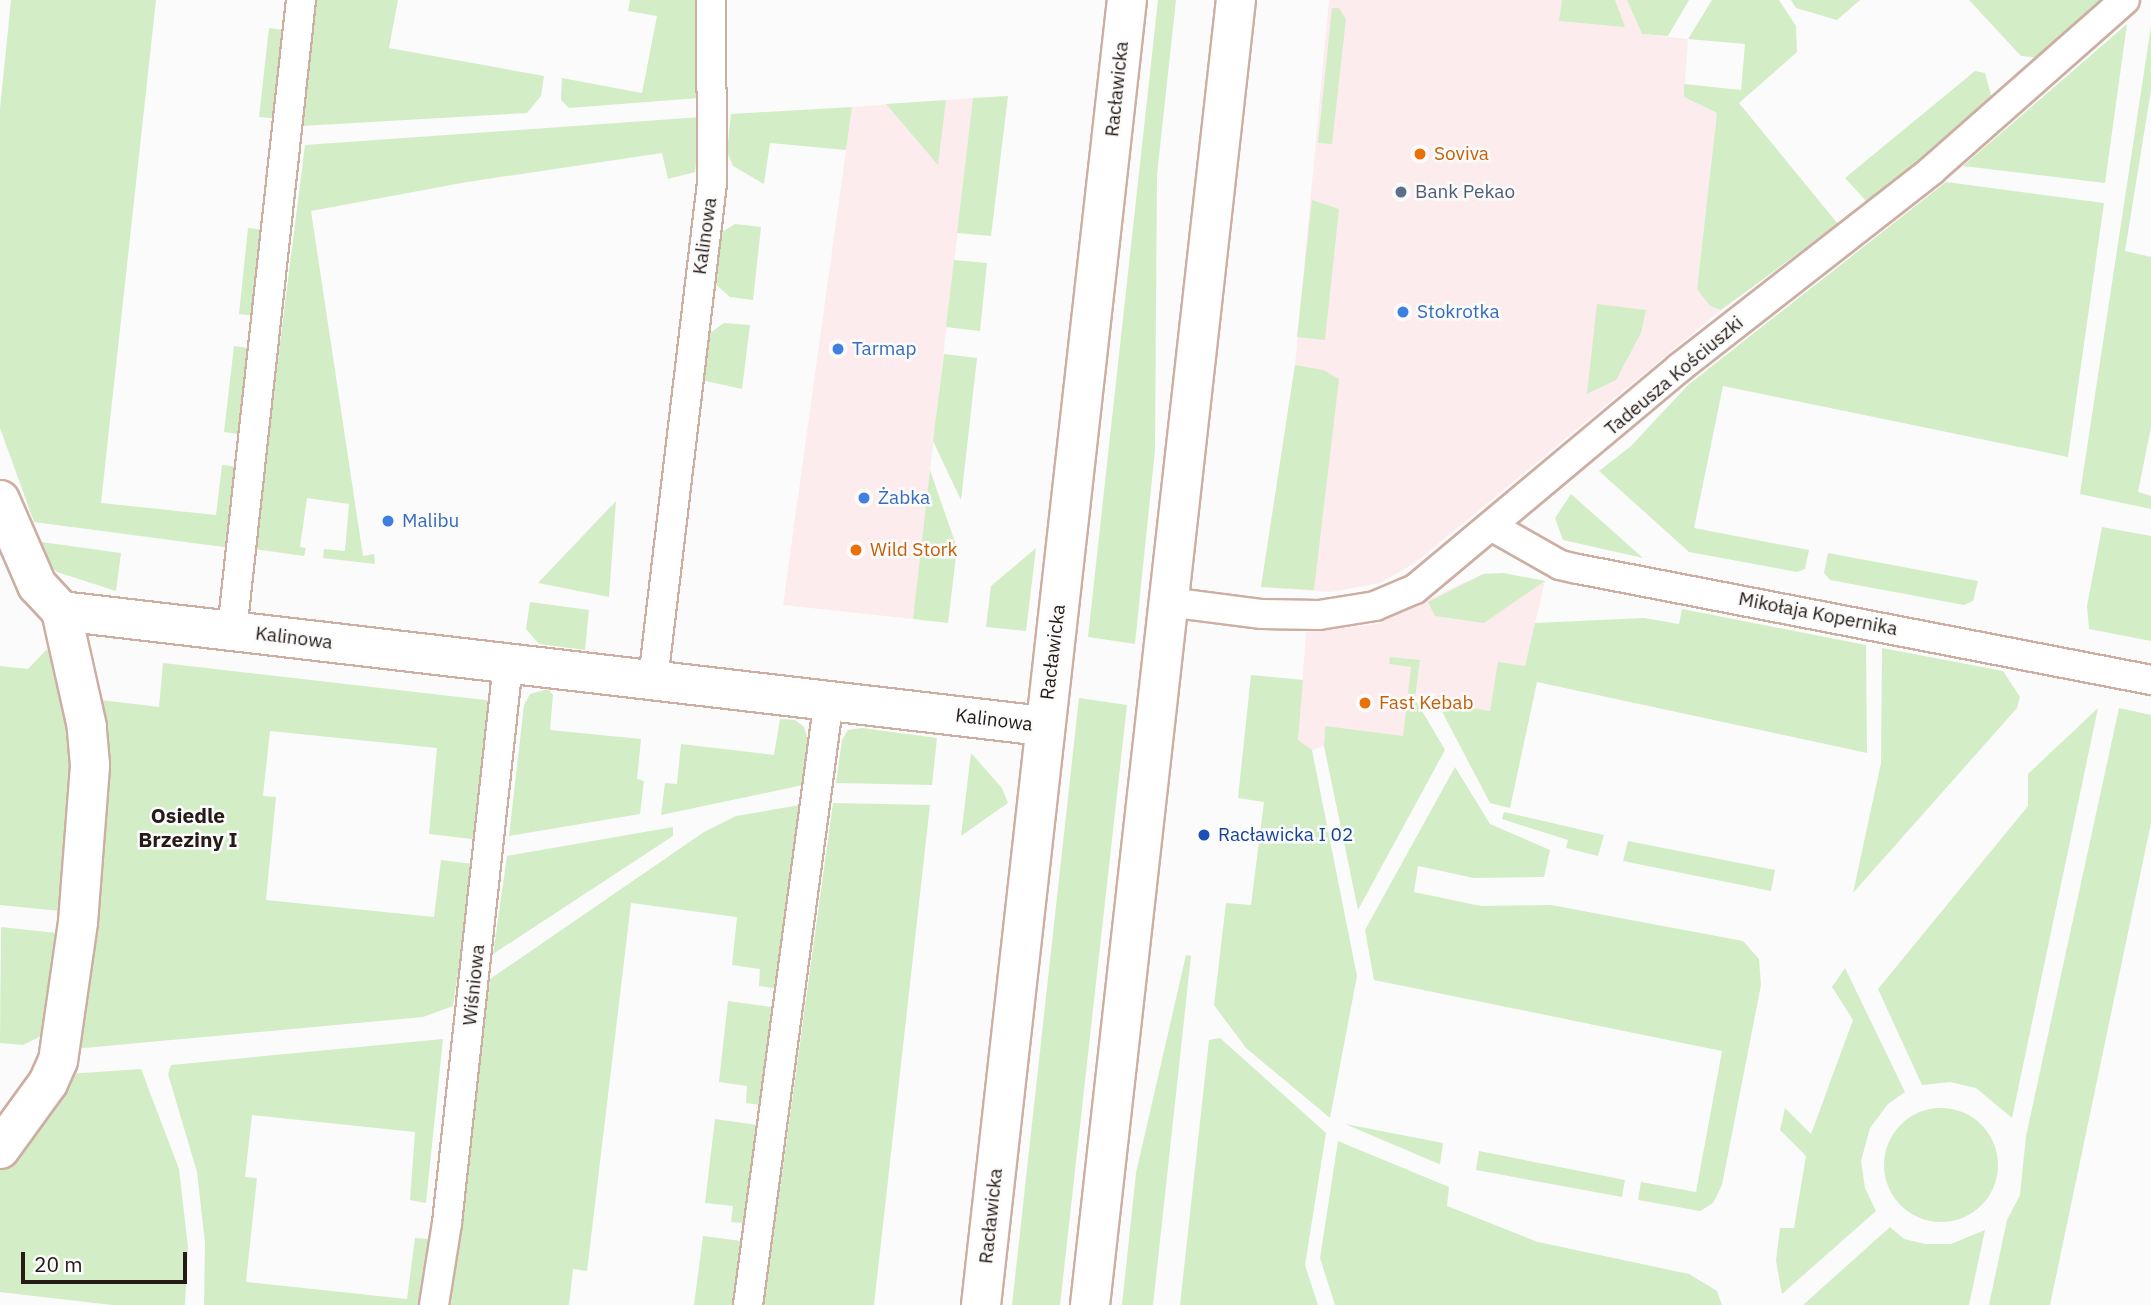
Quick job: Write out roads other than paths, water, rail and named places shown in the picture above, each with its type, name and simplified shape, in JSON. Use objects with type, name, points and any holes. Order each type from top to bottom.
[{"type":"street","name":"Racławicka","points":[[981,1305],[1127,0]]},
{"type":"street","points":[[1090,1305],[1236,0]]},
{"type":"street","points":[[0,500],[37,585],[61,611],[87,727],[90,765],[78,922],[58,1061],[48,1083],[0,1149]]},
{"type":"street","name":"Kalinowa","points":[[61,611],[1044,726]]},
{"type":"lane","points":[[232,631],[302,0]]},
{"type":"lane","name":"Kalinowa","points":[[653,680],[712,183],[711,0]]},
{"type":"lane","name":"Tadeusza Kościuszki","points":[[1168,602],[1262,614],[1346,613],[1415,589],[1493,527],[1679,368],[1932,170],[2125,0]]},
{"type":"lane","name":"Mikołaja Kopernika","points":[[1493,527],[1560,565],[2151,680]]},
{"type":"lane","name":"Wiśniowa","points":[[434,1305],[450,1196],[508,663]]},
{"type":"lane","points":[[748,1305],[829,699]]},
{"type":"place","name":"Soviva","points":[[1420,154]]},
{"type":"place","name":"Bank Pekao","points":[[1401,192]]},
{"type":"place","name":"Stokrotka","points":[[1403,312]]},
{"type":"place","name":"Tarmap","points":[[838,349]]},
{"type":"place","name":"Żabka","points":[[864,498]]},
{"type":"place","name":"Malibu","points":[[388,521]]},
{"type":"place","name":"Wild Stork","points":[[856,550]]},
{"type":"place","name":"Fast Kebab","points":[[1365,703]]},
{"type":"place","name":"Racławicka I 02","points":[[1204,835]]},
{"type":"district","name":"Osiedle Brzeziny I","points":[[188,827]]}]
